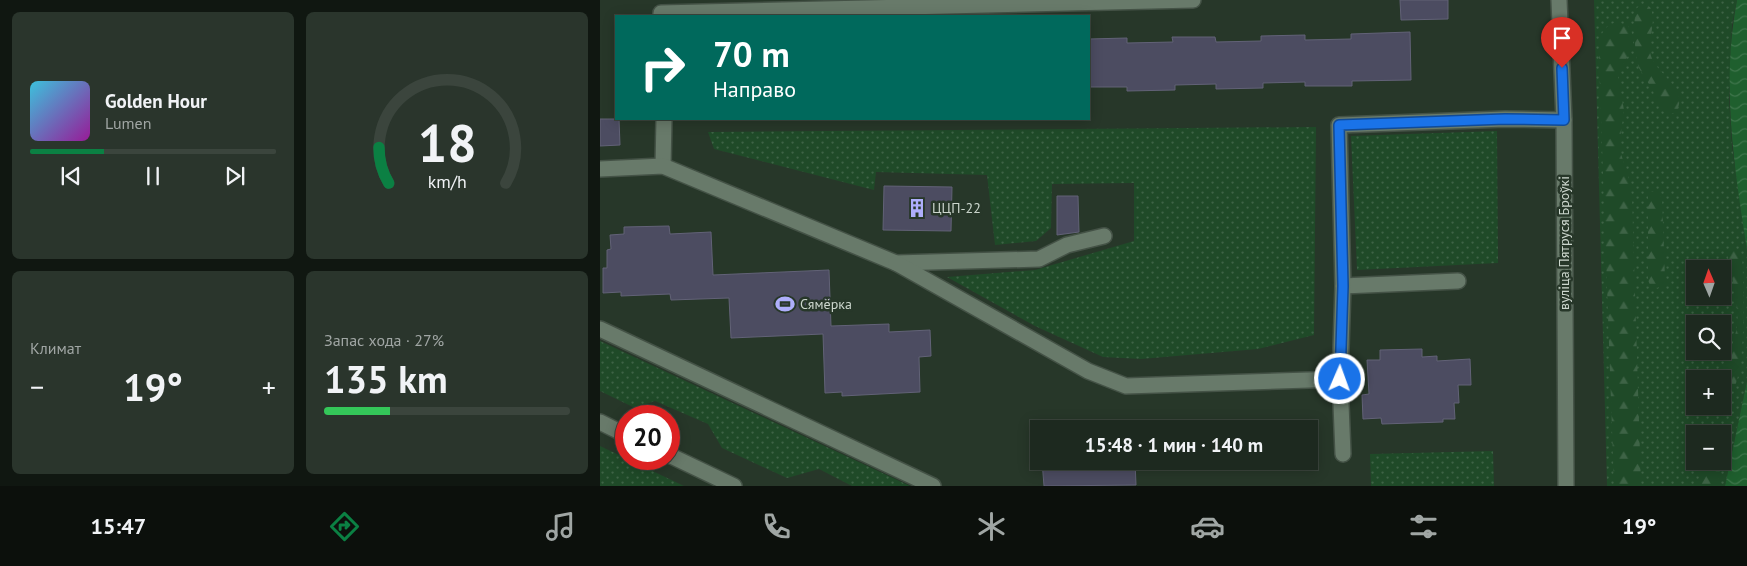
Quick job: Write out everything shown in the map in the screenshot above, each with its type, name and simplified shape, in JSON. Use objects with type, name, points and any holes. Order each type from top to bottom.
[{"type":"street","points":[[661,10],[1193,0]]},
{"type":"street","name":"вуліца Пятруся Броўкі","points":[[1559,0],[1564,120],[1566,486]]},
{"type":"street","points":[[1343,454],[1340,379],[1343,286],[1339,125],[1505,119],[1564,120]]},
{"type":"street","points":[[663,166],[664,120]]},
{"type":"street","points":[[600,169],[663,166],[896,263],[1088,371],[1126,386],[1340,379]]},
{"type":"street","points":[[896,263],[1038,259],[1067,244],[1104,236]]},
{"type":"street","points":[[1343,286],[1458,281]]},
{"type":"street","points":[[600,328],[934,486]]},
{"type":"street","points":[[600,422],[615,430]]},
{"type":"street","points":[[680,460],[734,486]]},
{"type":"green space","points":[[1594,0],[1737,0],[1732,25],[1729,98],[1732,146],[1747,250],[1747,381],[1731,457],[1731,425],[1686,425],[1686,470],[1728,470],[1725,486],[1607,486]]},
{"type":"green space","points":[[1642,4],[1650,7],[1652,13],[1651,56],[1657,67],[1677,91],[1679,97],[1678,108],[1670,114],[1659,107],[1653,91],[1639,68],[1634,29],[1635,13]]},
{"type":"green space","points":[[1614,23],[1627,25],[1633,37],[1633,46],[1618,78],[1624,110],[1619,148],[1628,175],[1632,197],[1641,486],[1614,486],[1599,54],[1602,33]]},
{"type":"green space","points":[[1316,127],[1314,335],[1258,349],[1141,359],[1103,357],[1035,326],[947,277],[1035,270],[1134,241],[1134,183],[1052,184],[1051,228],[1036,241],[995,245],[987,175],[876,172],[874,190],[714,149],[708,132]]},
{"type":"green space","points":[[1497,131],[1498,263],[1357,270],[1351,136]]},
{"type":"green space","points":[[1656,191],[1662,198],[1665,279],[1664,284],[1657,288],[1650,285],[1648,280],[1648,196],[1651,192]]},
{"type":"green space","points":[[1735,248],[1742,257],[1744,310],[1739,372],[1731,392],[1731,370],[1725,370],[1727,360],[1731,360],[1731,349],[1738,318],[1731,273],[1731,260],[1729,260],[1728,256],[1730,249]]},
{"type":"green space","points":[[600,341],[910,486],[852,486],[819,469],[787,478],[722,448],[708,424],[680,412],[680,405],[664,405],[655,401],[644,405],[629,405],[600,391]]},
{"type":"green space","points":[[600,446],[615,453],[615,470],[650,470],[684,486],[600,486]]},
{"type":"green space","points":[[1493,451],[1494,486],[1371,486],[1370,454]]},
{"type":"green space","points":[[1700,470],[1720,470],[1718,486],[1700,486]]},
{"type":"water","points":[[1737,0],[1747,0],[1747,250],[1731,125],[1730,63],[1732,31]]},
{"type":"water","points":[[1747,381],[1747,486],[1725,486],[1728,470],[1731,470],[1731,457]]},
{"type":"building","points":[[1400,0],[1448,0],[1448,19],[1401,20]]},
{"type":"building","points":[[1410,32],[1411,80],[1352,81],[1352,86],[1305,86],[1305,82],[1263,83],[1263,88],[1216,89],[1216,84],[1175,85],[1175,90],[1127,91],[1127,87],[1090,87],[1090,39],[1127,38],[1127,43],[1173,42],[1172,37],[1215,37],[1216,42],[1261,41],[1261,36],[1305,35],[1305,40],[1351,39],[1351,34]]},
{"type":"building","points":[[600,119],[619,120],[620,145],[600,146]]},
{"type":"building","name":"ЦЦП-22","points":[[884,186],[952,187],[951,231],[883,230]]},
{"type":"building","points":[[1057,196],[1078,196],[1079,232],[1057,235]]},
{"type":"building","points":[[669,226],[670,234],[711,232],[713,275],[829,270],[831,326],[889,324],[889,332],[930,330],[931,356],[919,357],[920,392],[842,396],[842,392],[825,393],[823,334],[731,338],[729,298],[671,300],[670,294],[621,296],[621,292],[603,293],[603,268],[607,268],[607,250],[611,249],[610,235],[624,234],[624,227]]},
{"type":"building","points":[[1422,349],[1422,357],[1437,356],[1437,361],[1470,359],[1471,385],[1458,385],[1459,403],[1454,403],[1455,419],[1443,419],[1443,422],[1382,424],[1381,418],[1363,419],[1362,395],[1369,394],[1367,360],[1380,360],[1380,350]]},
{"type":"building","points":[[1043,470],[1135,470],[1136,485],[1044,486]]},
{"type":"place","name":"ЦЦП-22","points":[[917,208]]},
{"type":"place","name":"Сямёрка","points":[[785,304]]},
{"type":"route","points":[[1340,379],[1343,286],[1339,125],[1505,119],[1564,120],[1562,68]]}]
